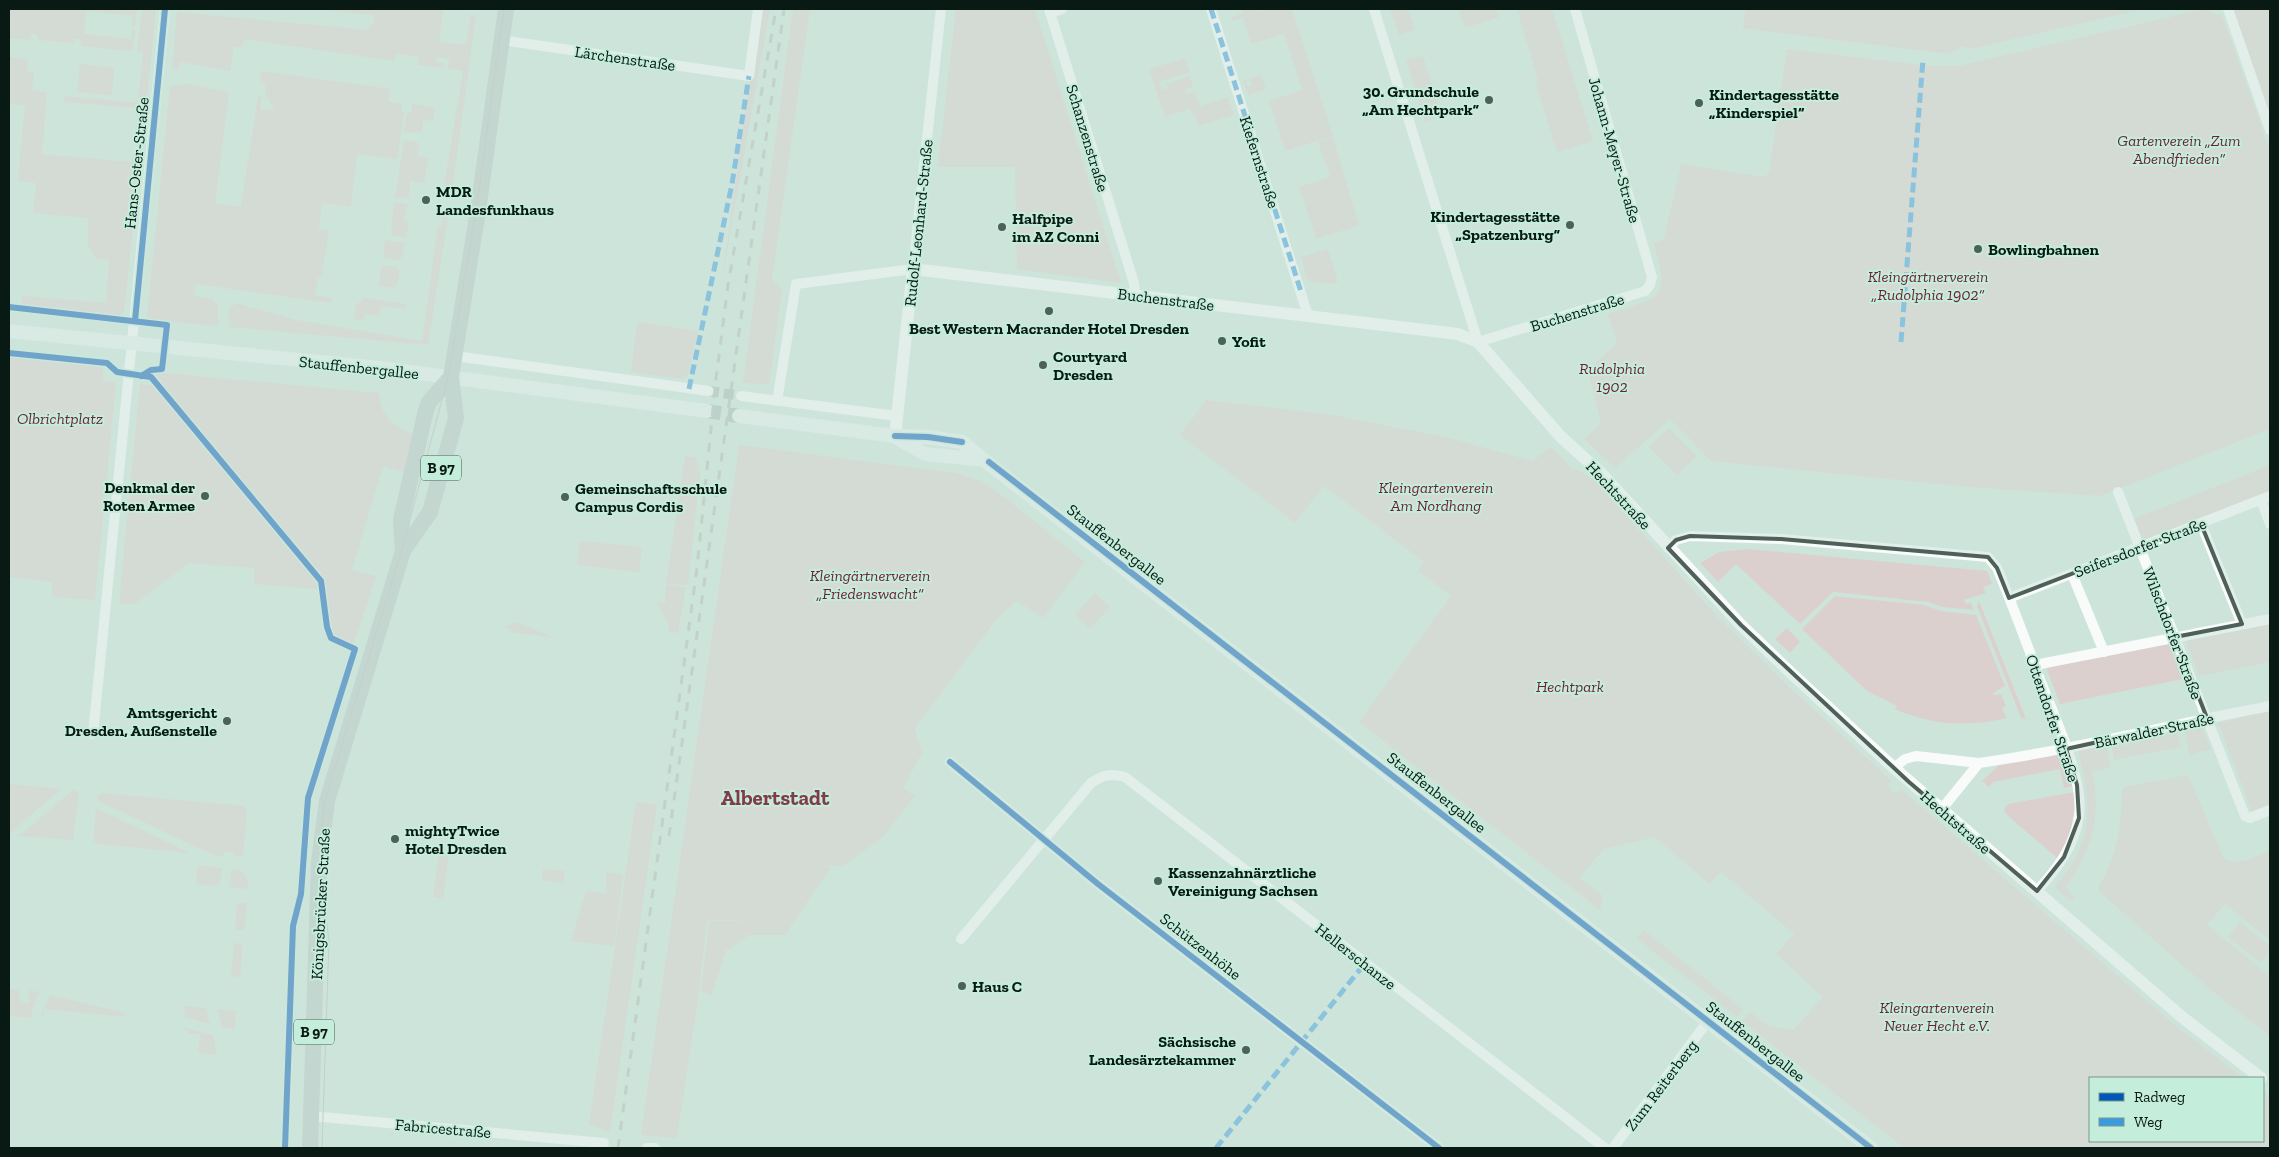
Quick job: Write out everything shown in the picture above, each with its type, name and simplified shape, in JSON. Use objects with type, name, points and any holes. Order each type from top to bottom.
[{"type":"main road","name":"Königsbrücker Straße","points":[[310,1148],[319,862],[327,801],[403,551],[430,512],[454,424],[456,412],[450,378],[455,356],[506,9]]},
{"type":"main road","name":"Stauffenbergallee","points":[[9,331],[133,345],[371,367],[707,411]]},
{"type":"main road","name":"Königsbrücker Straße","points":[[403,551],[401,520],[426,410],[429,402],[450,378]]},
{"type":"main road","name":"Stauffenbergallee","points":[[739,416],[895,436],[925,454],[984,460],[1872,1148]]},
{"type":"street","name":"Hans-Oster-Straße","points":[[133,345],[165,9]]},
{"type":"street","name":"Lärchenstraße","points":[[501,40],[748,76],[758,9]]},
{"type":"street","name":"Rudolf-Leonhard-Straße","points":[[895,436],[941,9]]},
{"type":"street","points":[[1049,11],[1062,9]]},
{"type":"street","name":"Kiefernstraße","points":[[1211,9],[1308,316]]},
{"type":"street","points":[[1374,9],[1478,342]]},
{"type":"street","name":"Johann-Meyer-Straße","points":[[1575,9],[1652,277],[1650,285],[1645,291]]},
{"type":"street","points":[[2228,9],[2270,130]]},
{"type":"street","name":"Schanzenstraße","points":[[1049,11],[1135,288],[1135,295]]},
{"type":"street","name":"Buchenstraße","points":[[777,401],[796,284],[913,269],[1458,334],[1478,342],[1645,291]]},
{"type":"street","name":"Hechtstraße","points":[[1478,342],[1569,444],[1601,473],[1668,548],[1741,625],[1941,810],[2182,1017],[2259,1077]]},
{"type":"street","points":[[93,734],[133,345]]},
{"type":"street","points":[[455,356],[709,391]]},
{"type":"street","points":[[741,396],[897,416]]},
{"type":"street","name":"Wilschdorfer Straße","points":[[2118,492],[2245,816],[2250,818],[2270,810]]},
{"type":"street","points":[[2266,498],[2270,524]]},
{"type":"street","name":"Seifersdorfer Straße","points":[[2009,598],[2266,498]]},
{"type":"street","points":[[2201,524],[2242,624]]},
{"type":"street","name":"Ottendorfer Straße","points":[[1668,548],[1676,540],[1690,536],[1781,539],[1988,557],[1997,568],[2035,665],[2066,749],[2078,789],[2079,818],[2073,839],[2064,858],[2037,891]]},
{"type":"street","points":[[2072,574],[2104,652]]},
{"type":"street","points":[[2035,665],[2270,619]]},
{"type":"street","name":"Bärwalder Straße","points":[[1894,768],[1905,759],[1916,756],[1979,763],[2066,749],[2270,706]]},
{"type":"street","name":"Schützenhöhe","points":[[950,762],[1098,884],[1439,1148]]},
{"type":"street","points":[[1941,810],[1979,763]]},
{"type":"street","name":"Hellerschanze","points":[[1044,839],[1091,783],[1104,775],[1114,774],[1125,777],[1605,1148]]},
{"type":"street","points":[[961,939],[1044,839]]},
{"type":"street","name":"Zum Reiterberg","points":[[1613,1148],[1708,1021]]},
{"type":"street","name":"Fabricestraße","points":[[311,1116],[579,1145],[604,1143]]},
{"type":"highlighted area","points":[[2201,524],[2242,624],[2175,637],[2207,718],[2066,749],[2077,785],[2079,818],[2064,857],[2037,891],[1909,782],[1741,625],[1668,548],[1676,540],[1690,536],[1781,539],[1988,557],[1997,568],[2009,598]]},
{"type":"green space","points":[[9,9],[137,9],[135,26],[132,26],[133,16],[86,11],[84,34],[131,39],[132,29],[135,30],[132,51],[81,46],[80,39],[75,39],[73,43],[39,40],[37,35],[32,34],[30,40],[9,38]]},
{"type":"green space","points":[[142,9],[156,9],[147,99],[138,98],[143,52],[137,51]]},
{"type":"green space","points":[[315,9],[443,9],[439,42],[466,45],[471,15],[476,16],[451,198],[445,197],[446,186],[444,186],[463,71],[448,68],[449,59],[436,57],[436,62],[444,63],[443,68],[418,65],[418,57],[396,53],[394,61],[244,39],[243,47],[234,46],[230,71],[180,62],[179,70],[172,68],[177,12],[369,30],[370,25],[373,25],[374,15]]},
{"type":"green space","points":[[760,9],[770,9],[722,280]]},
{"type":"green space","points":[[793,9],[810,9],[772,279],[782,290],[769,384],[743,383]]},
{"type":"green space","points":[[956,9],[1035,9],[1121,283],[1017,269],[1015,167],[938,167]]},
{"type":"green space","points":[[1241,9],[1256,9],[1257,12],[1267,9],[1292,9],[1333,136],[1285,151],[1269,101],[1302,90],[1284,34],[1251,44],[1243,17],[1233,21],[1231,17],[1242,13]]},
{"type":"green space","points":[[1390,9],[1408,9],[1415,30],[1399,35]]},
{"type":"green space","points":[[1459,9],[1496,9],[1499,17],[1465,28]]},
{"type":"green space","points":[[1517,9],[1552,9],[1593,141],[1557,152],[1536,84],[1538,80]]},
{"type":"green space","points":[[1745,9],[2143,9],[1970,49],[1962,46],[1950,54],[1743,28]]},
{"type":"green space","name":"Kleingärtnerverein „Rudolphia 1902“","points":[[2204,9],[2222,16],[2270,150],[2270,429],[2100,496],[1957,486],[1711,461],[1670,419],[1615,468],[1584,439],[1601,423],[1588,370],[1617,343],[1608,314],[1650,299],[1657,294],[1661,286],[1659,262],[1653,243],[1664,239],[1681,164],[1764,177],[1769,172],[1787,49],[1930,66],[1958,66]]},
{"type":"green space","points":[[2235,9],[2270,9],[2270,117],[2233,12]]},
{"type":"green space","points":[[1423,56],[1442,116],[1425,122],[1406,60]]},
{"type":"green space","points":[[9,57],[28,59],[27,71],[34,72],[32,90],[47,92],[42,154],[131,162],[132,155],[141,157],[124,312],[119,316],[21,306],[22,296],[106,303],[109,260],[96,259],[88,245],[88,218],[33,213],[36,183],[18,181],[25,105],[9,104]]},
{"type":"green space","points":[[1185,58],[1190,72],[1159,82],[1162,90],[1168,88],[1167,84],[1190,76],[1193,87],[1186,89],[1187,94],[1195,92],[1200,106],[1228,97],[1234,115],[1198,126],[1195,114],[1192,115],[1190,109],[1165,117],[1149,69]]},
{"type":"green space","points":[[80,64],[114,68],[112,95],[77,92]]},
{"type":"green space","points":[[261,71],[391,89],[388,102],[402,104],[401,111],[404,112],[397,159],[357,154],[351,207],[322,203],[319,229],[329,231],[321,278],[318,278],[315,295],[333,298],[331,303],[196,284],[194,296],[213,299],[218,305],[218,326],[150,320],[147,317],[170,86],[186,84],[229,92],[215,203],[241,207],[258,96],[262,96],[260,109],[274,110],[265,92],[265,84],[260,81]]},
{"type":"green space","points":[[1261,75],[1266,89],[1248,95],[1243,80],[1246,80],[1248,87],[1252,86],[1250,78]]},
{"type":"green space","points":[[64,96],[141,103],[140,116],[136,116],[136,108],[64,102]]},
{"type":"green space","points":[[412,104],[435,108],[433,121],[423,120],[422,131],[418,133],[404,132],[407,113],[411,113]]},
{"type":"green space","points":[[1333,137],[1359,226],[1316,239],[1299,187],[1330,177],[1318,142]]},
{"type":"green space","points":[[404,140],[417,142],[419,145],[418,156],[428,158],[424,183],[410,181],[409,198],[395,197]]},
{"type":"green space","points":[[394,202],[408,204],[404,220],[409,221],[406,238],[391,235]]},
{"type":"green space","points":[[442,216],[448,217],[428,345],[229,327],[229,309],[236,303],[296,320],[422,341],[438,226],[441,226]]},
{"type":"green space","points":[[385,240],[405,243],[402,257],[398,260],[383,258]]},
{"type":"green space","points":[[1328,249],[1338,282],[1330,284],[1308,281],[1301,257]]},
{"type":"green space","points":[[381,265],[397,267],[400,271],[398,282],[394,288],[379,286]]},
{"type":"green space","points":[[364,298],[406,304],[405,309],[381,306],[379,316],[364,314],[363,320],[354,319],[356,305]]},
{"type":"green space","points":[[637,322],[698,331],[688,374],[683,379],[631,372]]},
{"type":"green space","name":"Olbrichtplatz","points":[[9,355],[103,366],[103,381],[116,382],[95,600],[52,597],[52,582],[9,577]]},
{"type":"green space","name":"Olbrichtplatz","points":[[154,372],[379,393],[382,408],[389,419],[412,434],[404,472],[383,466],[352,570],[376,576],[353,646],[333,636],[325,590],[254,584],[254,568],[189,563],[134,605],[119,603],[140,384],[153,386]]},
{"type":"green space","name":"Hechtpark","points":[[1206,400],[1333,415],[1450,438],[1532,461],[1551,447],[1574,471],[1576,469],[1593,479],[1720,619],[1784,682],[1892,781],[1888,786],[1896,794],[1901,789],[2176,1026],[2243,1077],[2089,1077],[2089,1142],[2264,1142],[2264,1093],[2270,1098],[2270,1148],[1904,1148],[1742,1021],[1750,1012],[1767,1025],[1793,1030],[1823,997],[1776,954],[1794,934],[1721,872],[1709,884],[1655,837],[1604,849],[1579,878],[1603,896],[1600,910],[1359,722],[1451,596],[1418,571],[1424,562],[1324,486],[1295,523],[1180,435]]},
{"type":"green space","points":[[1669,428],[1697,456],[1677,475],[1649,447]]},
{"type":"green space","name":"Kleingärtnerverein „Friedenswacht“","points":[[739,445],[956,473],[982,481],[1085,562],[1043,618],[1017,601],[997,618],[915,728],[922,753],[903,788],[915,796],[882,838],[843,866],[820,865],[831,867],[785,935],[749,935],[726,951],[711,996],[701,991],[709,921],[772,920],[707,920],[699,992],[677,1138],[641,1135]]},
{"type":"green space","points":[[685,456],[696,457],[700,474],[688,585],[666,584]]},
{"type":"green space","points":[[2270,465],[2270,492],[2147,541],[2143,540],[2134,519]]},
{"type":"green space","points":[[580,541],[642,547],[639,572],[577,565]]},
{"type":"green space","points":[[1748,549],[1987,571],[1992,584],[1983,587],[1986,593],[1964,600],[1966,604],[1971,603],[1974,610],[1942,607],[1928,602],[1833,592],[1800,624],[1736,564],[1718,582],[1700,563],[1719,552]]},
{"type":"green space","points":[[666,585],[686,587],[678,633],[668,632],[669,624],[656,602],[665,603]]},
{"type":"green space","points":[[1095,593],[1110,607],[1090,629],[1075,615]]},
{"type":"green space","points":[[1835,596],[1924,605],[1941,611],[1976,615],[2005,686],[1993,693],[1994,695],[2001,694],[2006,706],[2002,708],[2007,718],[1964,724],[1937,722],[1909,715],[1895,709],[1897,706],[1867,691],[1802,629]]},
{"type":"green space","points":[[1979,601],[2026,719],[2021,718],[1977,606]]},
{"type":"green space","points":[[516,622],[555,638],[511,632],[511,629],[504,627]]},
{"type":"green space","points":[[2270,624],[2270,662],[2199,676],[2186,641]]},
{"type":"green space","points":[[1787,628],[1800,642],[1790,653],[1775,639]]},
{"type":"green space","points":[[2169,644],[2183,679],[2060,704],[2046,667]]},
{"type":"green space","points":[[2270,710],[2270,804],[2252,811],[2218,723]]},
{"type":"green space","points":[[2201,725],[2211,749],[2202,752],[2201,750],[2190,757],[2184,727]]},
{"type":"green space","points":[[2177,728],[2181,747],[2114,760],[2111,742]]},
{"type":"green space","points":[[2106,744],[2111,767],[2092,772],[2096,803],[2095,818],[2088,847],[2075,874],[2066,887],[2074,897],[2071,901],[2055,887],[2077,854],[2084,838],[2087,822],[2086,788],[2078,750]]},
{"type":"green space","points":[[2057,754],[2063,758],[2073,786],[2064,788],[2060,769],[1993,782],[1989,787],[1982,781],[2000,764]]},
{"type":"green space","points":[[2188,775],[2224,859],[2236,862],[2242,861],[2270,851],[2270,940],[2225,904],[2207,925],[2270,976],[2270,1036],[2207,987],[2100,892],[2099,887],[2117,841],[2124,787]]},
{"type":"green space","points":[[9,784],[61,789],[9,834]]},
{"type":"green space","points":[[73,790],[79,793],[73,840],[19,836]]},
{"type":"green space","points":[[2075,792],[2071,827],[2058,859],[2007,815],[2004,810],[2008,804]]},
{"type":"green space","points":[[102,793],[244,806],[247,812],[243,855],[235,857],[235,852],[225,852],[224,856],[213,855],[97,800],[98,796]]},
{"type":"green space","points":[[636,802],[657,804],[610,1132],[589,1125]]},
{"type":"green space","points":[[96,808],[190,853],[97,844],[93,840]]},
{"type":"green space","points":[[444,850],[449,852],[443,899],[433,897],[439,853]]},
{"type":"green space","points":[[197,865],[222,868],[219,886],[196,884]]},
{"type":"green space","points":[[232,869],[240,871],[245,875],[248,881],[248,889],[229,887]]},
{"type":"green space","points":[[543,869],[565,871],[563,883],[542,880]]},
{"type":"green space","points":[[606,872],[623,875],[614,946],[571,941],[586,891],[607,893]]},
{"type":"green space","points":[[237,903],[247,903],[244,930],[235,930]]},
{"type":"green space","points":[[2240,922],[2270,946],[2270,951],[2261,963],[2228,937]]},
{"type":"green space","points":[[1644,930],[1743,1009],[1737,1017],[1637,939]]},
{"type":"green space","points":[[234,943],[243,944],[240,977],[231,976]]},
{"type":"green space","points":[[9,989],[18,990],[20,1003],[29,1003],[29,990],[39,992],[30,1018],[9,1016]]},
{"type":"green space","points":[[50,995],[125,1013],[125,1017],[44,1009],[43,1017],[40,1017]]},
{"type":"green space","points":[[185,1006],[206,1008],[210,1024],[184,1017]]},
{"type":"green space","points":[[217,1009],[236,1011],[235,1030],[222,1027]]},
{"type":"green space","points":[[182,1027],[213,1035],[217,1055],[198,1053],[200,1034],[190,1034]]},
{"type":"tunnel","points":[[709,391],[741,396]]},
{"type":"tunnel","points":[[707,411],[739,416]]},
{"type":"tram line","points":[[322,1148],[329,941],[319,862],[324,804],[404,542],[448,377],[476,211],[504,9]]},
{"type":"railway","points":[[618,1148],[697,568],[716,379],[728,285],[776,9]]},
{"type":"railway","points":[[669,836],[784,9]]},
{"type":"marked path","points":[[1211,9],[1302,295]]},
{"type":"marked path","points":[[1901,342],[1923,59]]},
{"type":"marked path","points":[[689,389],[732,184],[749,76]]},
{"type":"marked path","points":[[1216,1148],[1366,962]]},
{"type":"cycle path","points":[[135,321],[165,9]]},
{"type":"cycle path","points":[[9,307],[167,325],[162,369],[151,370],[141,376]]},
{"type":"cycle path","points":[[9,353],[107,363],[117,372],[151,377],[321,581],[327,627],[331,638],[355,649],[308,798],[301,894],[293,926],[285,1148]]},
{"type":"cycle path","points":[[895,436],[928,437],[962,442]]},
{"type":"cycle path","points":[[989,462],[1871,1148]]},
{"type":"cycle path","points":[[950,762],[1098,884],[1439,1148]]},
{"type":"place","name":"30. Grundschule „Am Hechtpark“","points":[[1489,100]]},
{"type":"place","name":"Kindertagesstätte „Kinderspiel“","points":[[1699,103]]},
{"type":"place","name":"MDR Landesfunkhaus","points":[[426,200]]},
{"type":"place","name":"Kindertagesstätte „Spatzenburg“","points":[[1570,225]]},
{"type":"place","name":"Halfpipe im AZ Conni","points":[[1002,227]]},
{"type":"place","name":"Bowlingbahnen","points":[[1978,249]]},
{"type":"place","name":"Best Western Macrander Hotel Dresden","points":[[1049,311]]},
{"type":"place","name":"Yofit","points":[[1222,341]]},
{"type":"place","name":"Courtyard Dresden","points":[[1043,365]]},
{"type":"place","name":"Denkmal der Roten Armee","points":[[205,496]]},
{"type":"place","name":"Gemeinschaftsschule Campus Cordis","points":[[565,497]]},
{"type":"place","name":"Amtsgericht Dresden, Außenstelle","points":[[227,721]]},
{"type":"place","name":"mightyTwice Hotel Dresden","points":[[395,839]]},
{"type":"place","name":"Kassenzahnärztliche Vereinigung Sachsen","points":[[1158,881]]},
{"type":"place","name":"Haus C","points":[[962,986]]},
{"type":"place","name":"Sächsische Landesärztekammer","points":[[1246,1050]]},
{"type":"district","name":"Albertstadt","points":[[775,798]]},
{"type":"park label","name":"Gartenverein „Zum Abendfrieden“","points":[[2179,149]]},
{"type":"park label","name":"Rudolphia 1902","points":[[1612,377]]},
{"type":"park label","name":"Kleingartenverein Am Nordhang","points":[[1436,496]]},
{"type":"park label","name":"Kleingartenverein Neuer Hecht e.V.","points":[[1937,1016]]}]
